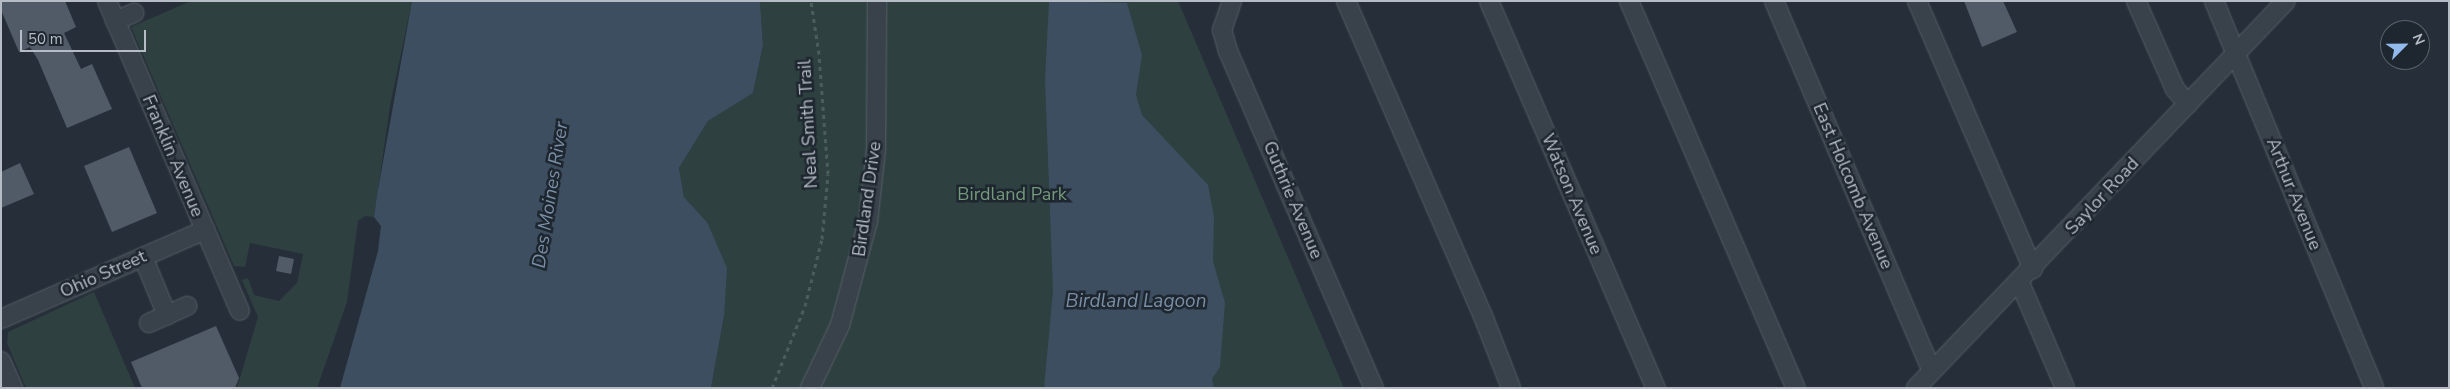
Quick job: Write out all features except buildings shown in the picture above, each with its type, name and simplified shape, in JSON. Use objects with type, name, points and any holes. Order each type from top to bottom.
[{"type":"street","name":"Franklin Avenue","points":[[106,1],[240,311]]},
{"type":"street","name":"Birdland Drive","points":[[810,388],[840,326],[868,221],[876,150],[877,1]]},
{"type":"street","points":[[1346,1],[1484,316],[1511,388]]},
{"type":"street","name":"Watson Avenue","points":[[1489,1],[1656,388]]},
{"type":"street","points":[[1629,1],[1796,388]]},
{"type":"street","name":"East Holcomb Avenue","points":[[1774,1],[1932,371]]},
{"type":"street","points":[[1916,1],[2032,269]]},
{"type":"street","points":[[2136,1],[2174,90],[2188,104]]},
{"type":"street","name":"Arthur Avenue","points":[[2214,1],[2374,388]]},
{"type":"street","name":"Saylor Road","points":[[1916,388],[2020,282],[2286,1]]},
{"type":"street","name":"Guthrie Avenue","points":[[1229,6],[1222,30],[1228,51],[1374,388]]},
{"type":"street","points":[[115,21],[134,13]]},
{"type":"street","name":"Ohio Street","points":[[1,319],[205,230]]},
{"type":"street","points":[[143,257],[167,315]]},
{"type":"street","points":[[2020,282],[2065,388]]},
{"type":"street","points":[[149,323],[187,306]]},
{"type":"street","points":[[1,361],[13,388]]},
{"type":"path","name":"Neal Smith Trail","points":[[772,388],[805,306],[822,240],[828,174],[819,54],[811,1]]},
{"type":"green space","points":[[191,1],[412,1],[390,106],[374,217],[365,216],[358,221],[347,302],[317,388],[237,388],[258,317],[242,280],[248,278],[254,295],[279,301],[297,283],[303,254],[250,243],[245,267],[234,266],[131,27]]},
{"type":"green space","name":"Birdland Park","points":[[760,1],[1178,1],[1344,388],[711,388],[724,316],[707,222],[684,197],[679,168],[708,121],[753,93],[763,45]]},
{"type":"green space","points":[[94,292],[135,388],[26,388],[7,343],[8,332]]},
{"type":"water","name":"Des Moines River","points":[[412,1],[760,1],[763,45],[753,93],[708,121],[679,168],[684,197],[707,222],[727,268],[724,316],[711,388],[340,388],[378,251],[381,226],[374,217]]},
{"type":"water","name":"Birdland Lagoon","points":[[1049,1],[1127,3],[1142,55],[1136,95],[1142,115],[1208,185],[1214,217],[1213,261],[1225,303],[1220,367],[1212,379],[1214,388],[1044,388],[1053,291],[1045,80]]}]
